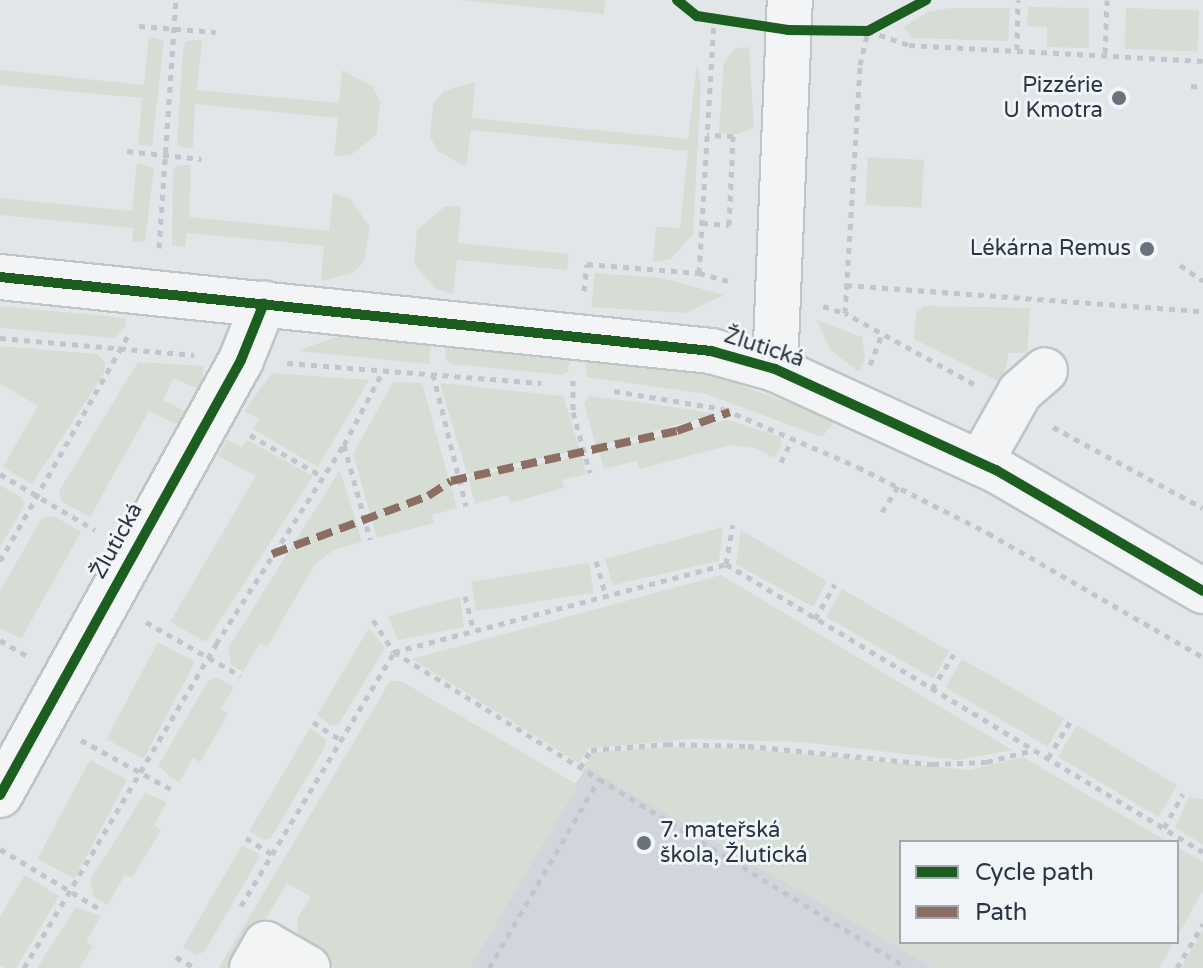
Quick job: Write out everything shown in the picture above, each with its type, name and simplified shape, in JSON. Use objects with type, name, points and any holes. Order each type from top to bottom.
[{"type":"street","points":[[775,369],[789,15]]},
{"type":"street","name":"Žlutická","points":[[0,277],[711,351],[775,369],[980,463],[1203,591]]},
{"type":"street","name":"Žlutická","points":[[0,795],[241,360],[264,303]]},
{"type":"street","points":[[980,463],[1020,392],[1045,370]]},
{"type":"street","points":[[252,968],[266,944],[308,968]]},
{"type":"path","points":[[1017,50],[1018,0]]},
{"type":"path","points":[[1105,53],[1107,0]]},
{"type":"path","points":[[697,16],[714,19],[789,15],[868,31],[909,45],[1105,53],[1203,61]]},
{"type":"path","points":[[699,273],[714,19]]},
{"type":"path","points":[[880,23],[868,31],[860,65],[846,285],[1203,311]]},
{"type":"path","points":[[139,26],[216,32]]},
{"type":"path","points":[[1191,86],[1203,87]]},
{"type":"path","points":[[702,223],[729,225],[733,136],[707,135]]},
{"type":"path","points":[[127,151],[202,159]]},
{"type":"path","points":[[579,336],[587,264],[699,273],[845,313]]},
{"type":"path","points":[[1180,265],[1203,281]]},
{"type":"path","points":[[868,369],[882,334]]},
{"type":"path","points":[[0,338],[588,388]]},
{"type":"path","points":[[24,968],[209,657],[344,445],[383,371]]},
{"type":"path","points":[[433,375],[466,506]]},
{"type":"path","points":[[573,386],[573,412],[590,473]]},
{"type":"path","points":[[603,390],[724,409],[792,439],[988,533],[1203,657]]},
{"type":"path","points":[[211,413],[322,476]]},
{"type":"path","points":[[781,462],[792,439]]},
{"type":"path","points":[[344,445],[370,539]]},
{"type":"path","points":[[0,474],[133,553]]},
{"type":"path","points":[[726,564],[733,525]]},
{"type":"path","points":[[596,561],[606,596]]},
{"type":"path","points":[[233,917],[394,652],[726,564],[1203,852]]},
{"type":"path","points":[[815,619],[835,584]]},
{"type":"path","points":[[465,596],[474,631]]},
{"type":"path","points":[[106,601],[241,676]]},
{"type":"path","points":[[373,620],[394,652],[907,968]]},
{"type":"path","points":[[932,689],[954,654]]},
{"type":"path","points":[[42,719],[174,791]]},
{"type":"path","points":[[313,722],[341,740]]},
{"type":"path","points":[[1048,758],[1070,722]]},
{"type":"path","points":[[580,768],[591,750],[667,744],[748,746],[944,764],[987,762],[1034,750]]},
{"type":"path","points":[[489,968],[599,779]]},
{"type":"path","points":[[1164,828],[1183,794]]},
{"type":"path","points":[[246,838],[272,854]]},
{"type":"path","points":[[0,849],[103,911]]},
{"type":"path","points":[[1177,968],[1203,924]]},
{"type":"path","points":[[176,957],[195,968]]},
{"type":"shaded area","points":[[461,0],[605,0],[604,14]]},
{"type":"shaded area","points":[[1028,7],[1089,8],[1089,48],[1047,47],[1047,27],[1027,26]]},
{"type":"shaded area","points":[[951,8],[1010,8],[1008,41],[912,38],[903,27],[928,12]]},
{"type":"shaded area","points":[[1126,8],[1199,11],[1198,52],[1125,49]]},
{"type":"shaded area","points":[[149,36],[164,41],[152,146],[138,145],[142,98],[0,85],[0,70],[144,85]]},
{"type":"shaded area","points":[[202,40],[197,90],[339,103],[342,70],[372,86],[380,101],[377,134],[351,155],[334,156],[338,118],[195,104],[193,149],[182,147],[177,143],[183,50],[186,41]]},
{"type":"shaded area","points":[[749,47],[754,128],[738,134],[719,133],[724,62],[734,49]]},
{"type":"shaded area","points":[[697,64],[701,85],[693,234],[671,259],[653,262],[656,227],[680,228],[688,151],[471,130],[466,167],[438,151],[430,137],[433,104],[444,91],[475,82],[472,118],[688,139]]},
{"type":"shaded area","points":[[868,157],[924,160],[921,208],[865,205]]},
{"type":"shaded area","points":[[137,163],[154,168],[145,242],[132,242],[133,228],[0,215],[0,198],[132,211]]},
{"type":"shaded area","points":[[178,165],[191,165],[189,217],[329,231],[333,193],[350,199],[370,227],[364,261],[353,273],[321,281],[324,246],[187,233],[185,247],[172,245],[173,170]]},
{"type":"shaded area","points":[[461,206],[458,243],[569,254],[567,270],[457,260],[453,294],[436,289],[414,264],[417,230],[444,207]]},
{"type":"shaded area","points":[[595,273],[662,278],[724,295],[686,313],[591,307]]},
{"type":"shaded area","points":[[0,306],[126,318],[126,326],[114,338],[0,328]]},
{"type":"shaded area","points":[[924,306],[1030,308],[1027,353],[1009,353],[1002,383],[914,339],[916,313]]},
{"type":"shaded area","points":[[817,320],[862,337],[865,358],[859,372],[830,350]]},
{"type":"shaded area","points":[[341,335],[431,344],[429,364],[298,351]]},
{"type":"shaded area","points":[[446,344],[570,357],[568,371],[563,375],[451,364],[445,358]]},
{"type":"shaded area","points":[[0,346],[97,354],[105,362],[104,373],[32,484],[3,467],[38,406],[0,383]]},
{"type":"shaded area","points":[[584,358],[710,374],[836,420],[822,437],[706,394],[587,377]]},
{"type":"shaded area","points":[[138,362],[203,366],[203,391],[174,378],[163,400],[194,416],[187,430],[149,411],[90,517],[61,501],[59,491]]},
{"type":"shaded area","points":[[272,373],[369,380],[318,467],[253,429],[259,419],[244,411]]},
{"type":"shaded area","points":[[393,382],[422,383],[457,508],[432,515],[434,523],[377,538],[353,454]]},
{"type":"shaded area","points":[[440,383],[563,396],[580,450],[467,474]]},
{"type":"shaded area","points":[[589,396],[717,414],[596,447],[584,403]]},
{"type":"shaded area","points":[[728,420],[780,437],[782,444],[774,458],[755,448],[731,445],[639,469],[637,461],[604,469],[599,451]]},
{"type":"shaded area","points":[[227,440],[242,448],[247,440],[313,476],[206,642],[170,622],[256,476],[218,456]]},
{"type":"shaded area","points":[[582,456],[586,474],[562,480],[564,488],[510,503],[507,495],[475,504],[468,477]]},
{"type":"shaded area","points":[[340,470],[362,542],[335,549],[315,564],[267,647],[260,643],[243,672],[231,665],[228,648]]},
{"type":"shaded area","points":[[0,485],[22,498],[24,506],[0,547]]},
{"type":"shaded area","points":[[54,516],[81,532],[21,639],[0,628],[0,591],[42,518]]},
{"type":"shaded area","points":[[723,527],[719,561],[613,585],[605,559]]},
{"type":"shaded area","points":[[741,530],[827,581],[813,607],[736,564]]},
{"type":"shaded area","points":[[589,563],[594,593],[476,611],[471,582]]},
{"type":"shaded area","points":[[721,575],[1012,750],[959,760],[800,742],[693,739],[589,748],[579,763],[412,659]]},
{"type":"shaded area","points":[[842,589],[949,651],[933,679],[826,617]]},
{"type":"shaded area","points":[[460,597],[464,627],[398,640],[388,616]]},
{"type":"shaded area","points":[[369,628],[385,648],[338,725],[330,725],[317,715]]},
{"type":"shaded area","points":[[158,642],[195,662],[143,759],[106,739]]},
{"type":"shaded area","points":[[962,659],[1064,718],[1048,747],[946,688]]},
{"type":"shaded area","points":[[217,677],[234,687],[221,709],[228,714],[200,762],[193,758],[179,783],[158,766],[208,681]]},
{"type":"shaded area","points":[[390,681],[401,681],[578,785],[470,968],[335,968],[298,942],[297,918],[311,897],[287,883],[237,968],[219,968]]},
{"type":"shaded area","points":[[1077,725],[1177,785],[1158,817],[1058,757]]},
{"type":"shaded area","points":[[310,728],[326,739],[326,745],[271,838],[264,840],[249,831]]},
{"type":"shaded area","points":[[666,747],[750,749],[970,770],[1023,757],[1165,840],[899,840],[899,944],[1173,944],[1159,968],[933,968],[584,766],[592,753]]},
{"type":"shaded area","name":"7. mateřská škola, Žlutická","points":[[595,751],[899,933],[899,944],[905,944],[957,968],[468,968]]},
{"type":"shaded area","points":[[90,760],[127,780],[75,879],[37,859]]},
{"type":"shaded area","points":[[145,793],[167,802],[154,825],[161,830],[132,878],[125,875],[107,905],[94,897],[90,880]]},
{"type":"shaded area","points":[[1189,797],[1203,799],[1203,845],[1175,827]]},
{"type":"shaded area","points":[[242,845],[259,854],[258,860],[204,952],[196,955],[183,947]]},
{"type":"shaded area","points":[[1179,848],[1203,862],[1203,890],[1179,933]]},
{"type":"shaded area","points":[[25,875],[59,896],[16,968],[5,968],[0,965],[0,917]]},
{"type":"shaded area","points":[[76,907],[101,916],[86,942],[93,946],[80,968],[37,968]]},
{"type":"shaded area","points":[[1203,930],[1203,968],[1181,968]]},
{"type":"marked path","points":[[272,554],[428,496],[451,481],[677,431],[730,412]]},
{"type":"cycle path","points":[[677,0],[697,16],[788,30],[868,31],[926,0]]},
{"type":"cycle path","points":[[0,277],[711,351],[775,369],[996,470],[1203,591]]},
{"type":"cycle path","points":[[0,795],[241,360],[264,303]]},
{"type":"place","name":"Pizzérie U Kmotra","points":[[1119,98]]},
{"type":"place","name":"Lékárna Remus","points":[[1147,249]]},
{"type":"place","name":"7. mateřská škola, Žlutická","points":[[644,843]]}]
